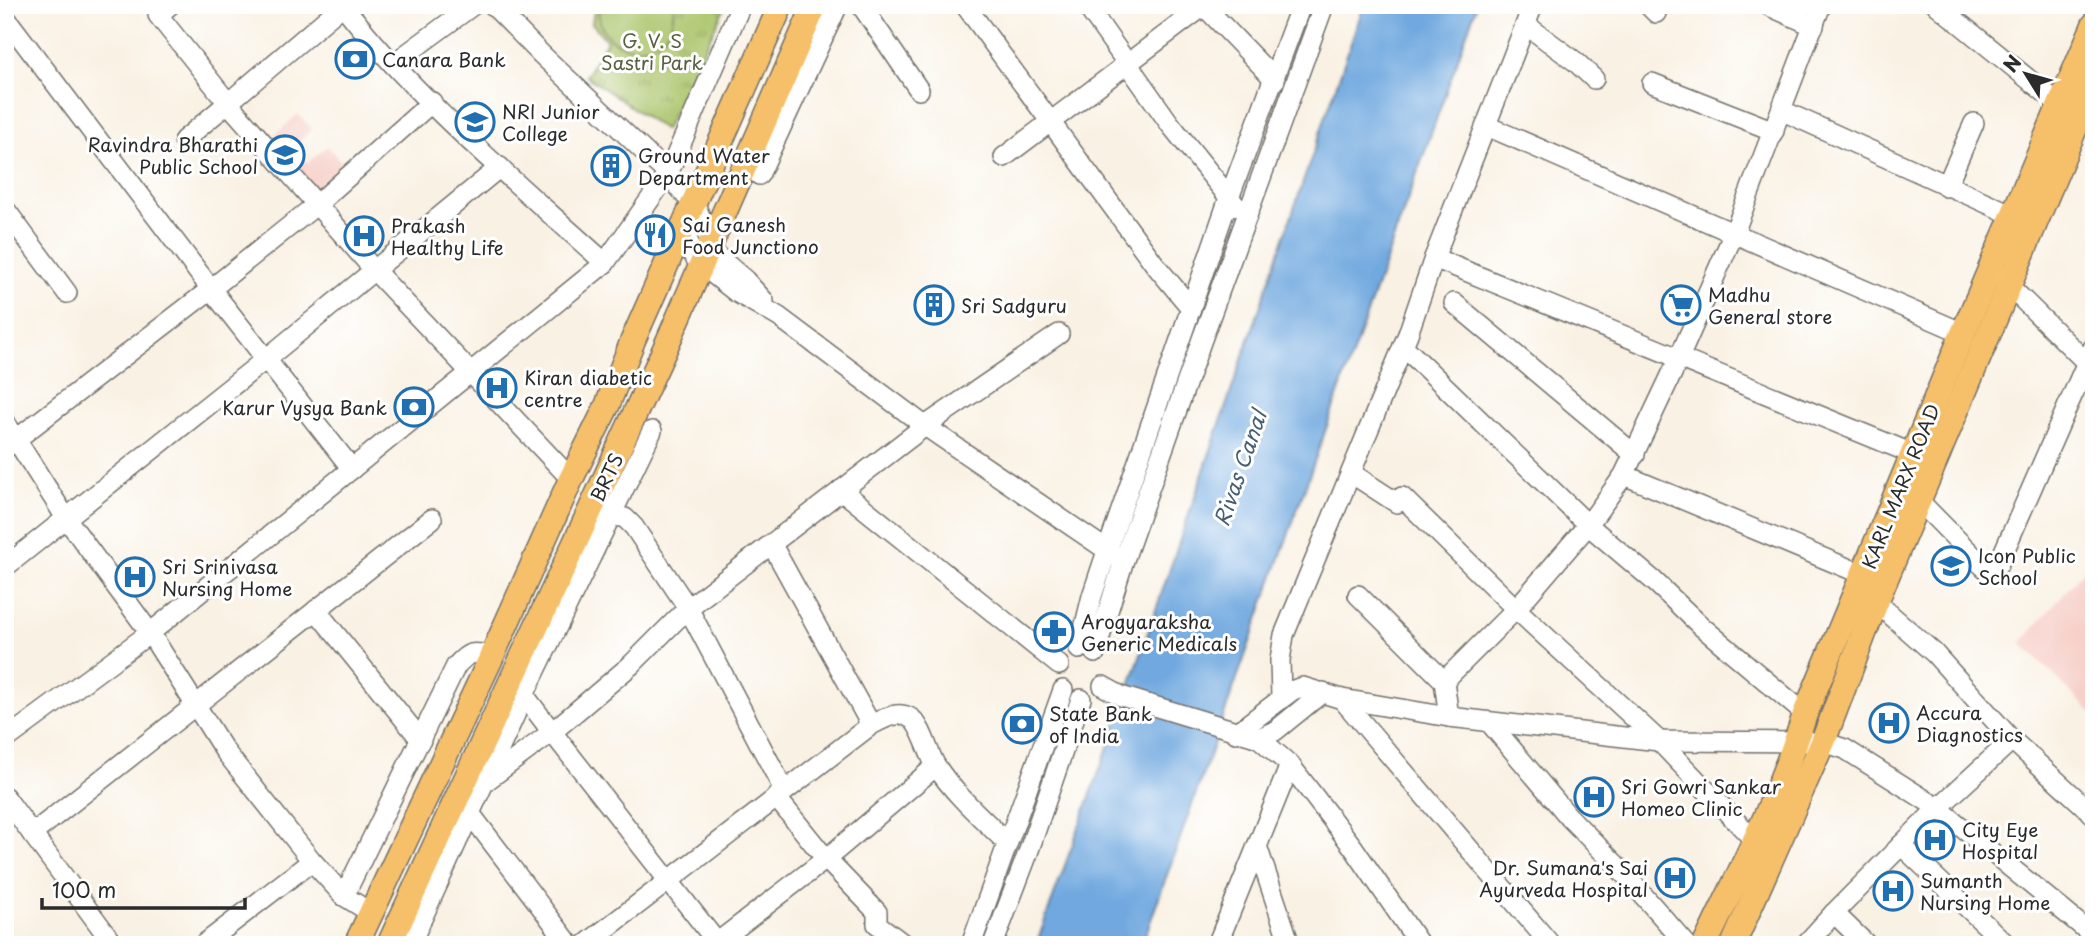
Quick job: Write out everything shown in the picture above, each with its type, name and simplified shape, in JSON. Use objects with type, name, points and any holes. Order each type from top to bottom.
[{"type":"main road","points":[[356,945],[492,656],[570,479],[607,406],[633,340],[781,5]]},
{"type":"main road","name":"BRTS","points":[[389,945],[706,255],[815,5]]},
{"type":"main road","name":"KARL MARX ROAD","points":[[1705,945],[1755,841],[1864,575],[1909,493],[1913,454],[1963,333],[1999,277],[2013,215],[2094,25]]},
{"type":"main road","name":"KARL MARX ROAD","points":[[1733,945],[1824,742],[1876,602],[1909,493],[1999,277],[2094,83]]},
{"type":"street","points":[[184,140],[342,5],[393,64],[605,263]]},
{"type":"street","points":[[393,64],[473,5]]},
{"type":"street","points":[[493,5],[551,64],[668,174],[689,215],[692,253],[719,259],[745,280],[779,317],[925,426],[1115,556]]},
{"type":"street","points":[[5,740],[150,633],[605,263],[668,174],[740,5]]},
{"type":"street","points":[[759,175],[838,5]]},
{"type":"street","points":[[861,5],[919,90]]},
{"type":"street","points":[[965,5],[1050,123],[1191,308]]},
{"type":"street","points":[[1086,5],[1170,124],[1247,217]]},
{"type":"street","points":[[1115,556],[1191,308],[1301,5]]},
{"type":"street","points":[[1087,651],[1092,596],[1115,556],[1247,217],[1324,5]]},
{"type":"street","points":[[1281,698],[1280,660],[1284,635],[1403,346],[1434,258],[1534,5]]},
{"type":"street","points":[[1767,5],[1814,26]]},
{"type":"street","points":[[1444,681],[1516,609],[1588,525],[1624,475],[1734,233],[1783,111],[1821,5]]},
{"type":"street","points":[[1937,5],[2059,104]]},
{"type":"street","points":[[1004,157],[1205,6],[1275,80]]},
{"type":"street","points":[[160,8],[228,103],[316,205],[570,479]]},
{"type":"street","points":[[5,17],[211,289],[352,469]]},
{"type":"street","points":[[1526,24],[1594,79]]},
{"type":"street","points":[[1652,83],[1774,131]]},
{"type":"street","points":[[371,914],[344,896],[312,861],[230,759],[150,633],[9,436],[211,289],[316,205],[432,102]]},
{"type":"street","points":[[1783,111],[2013,215]]},
{"type":"street","points":[[1946,187],[1974,123]]},
{"type":"street","points":[[1487,126],[1963,333]]},
{"type":"street","points":[[5,567],[375,271],[500,167]]},
{"type":"street","points":[[6,211],[67,293]]},
{"type":"street","points":[[1434,258],[1913,454]]},
{"type":"street","points":[[1909,493],[1983,566],[1989,570],[1998,565],[2091,359],[1999,277]]},
{"type":"street","points":[[1454,303],[1635,455]]},
{"type":"street","points":[[484,782],[552,732],[631,665],[688,608],[925,426],[1059,334]]},
{"type":"street","points":[[1403,346],[1588,525],[1805,714]]},
{"type":"street","points":[[416,941],[469,813],[652,430]]},
{"type":"street","points":[[1351,473],[1399,500],[1659,741],[1755,841]]},
{"type":"street","points":[[1624,475],[1864,575],[1876,602],[1934,653],[2012,740],[2094,815]]},
{"type":"street","points":[[841,490],[1059,664]]},
{"type":"street","points":[[612,515],[625,518],[634,527],[688,608],[780,794],[825,859],[877,912],[877,924],[905,945]]},
{"type":"street","points":[[32,834],[432,519]]},
{"type":"street","points":[[772,545],[871,725]]},
{"type":"street","points":[[1358,595],[1444,681],[1448,717]]},
{"type":"street","points":[[316,610],[421,740]]},
{"type":"street","points":[[1087,651],[1101,658],[1107,672],[1104,687],[1094,696],[1074,698],[1063,690],[1057,676],[1059,664],[1065,656],[1087,651]]},
{"type":"street","points":[[344,896],[456,666],[473,652],[492,656]]},
{"type":"street","points":[[1104,687],[1121,696],[1232,732],[1259,738],[1290,765],[1353,847],[1420,945]]},
{"type":"street","points":[[1232,732],[1293,690],[1303,687],[1342,699],[1448,717],[1659,741],[1824,742],[1846,749],[1938,808],[2094,936]]},
{"type":"street","points":[[971,945],[1063,690]]},
{"type":"street","points":[[1259,738],[1275,731],[1322,692]]},
{"type":"street","points":[[524,695],[717,944],[825,859],[936,766]]},
{"type":"street","points":[[993,945],[1081,699]]},
{"type":"street","points":[[1342,699],[1551,945]]},
{"type":"street","points":[[584,945],[871,725],[885,718],[902,714],[913,720],[936,766],[966,802],[1006,842]]},
{"type":"street","points":[[1489,722],[1569,817],[1619,868],[1687,945]]},
{"type":"street","points":[[1805,945],[1938,808],[2012,740]]},
{"type":"street","points":[[1217,945],[1290,765]]},
{"type":"street","points":[[5,797],[114,945]]},
{"type":"street","points":[[469,813],[570,945]]},
{"type":"street","points":[[1901,845],[2007,945]]},
{"type":"street","points":[[1257,846],[1290,945]]},
{"type":"street","points":[[203,945],[312,861]]},
{"type":"street","points":[[1834,913],[1867,945]]},
{"type":"shaded area","name":"Ravindra Bharathi Public School","points":[[298,114],[312,129],[293,147],[308,163],[327,146],[345,166],[310,198],[262,147]]},
{"type":"shaded area","points":[[2094,559],[2094,715],[2021,643]]},
{"type":"green space","name":"G. V. S Sastri Park","points":[[595,5],[717,5],[724,9],[665,130],[586,76],[607,41],[592,23]]},
{"type":"green space","points":[[599,5],[673,5],[671,24],[663,37],[650,46],[636,48],[621,45],[609,37],[601,24]]},
{"type":"water","name":"Rivas Canal","points":[[1364,5],[1477,5],[1142,945],[1036,945],[1120,714]]},
{"type":"place","name":"Canara Bank","points":[[355,59]]},
{"type":"place","name":"NRI Junior College","points":[[475,122]]},
{"type":"place","name":"Ravindra Bharathi Public School","points":[[285,155]]},
{"type":"place","name":"Ground Water Department","points":[[611,166]]},
{"type":"place","name":"Sai Ganesh Food Junctiono","points":[[655,235]]},
{"type":"place","name":"Prakash Healthy Life","points":[[364,236]]},
{"type":"place","name":"Sri Sadguru","points":[[934,305]]},
{"type":"place","name":"Madhu General store","points":[[1681,305]]},
{"type":"place","name":"Kiran diabetic centre","points":[[497,388]]},
{"type":"place","name":"Karur Vysya Bank","points":[[414,407]]},
{"type":"place","name":"Icon Public School","points":[[1951,566]]},
{"type":"place","name":"Sri Srinivasa Nursing Home","points":[[135,577]]},
{"type":"place","name":"Arogyaraksha Generic Medicals","points":[[1054,632]]},
{"type":"place","name":"Accura Diagnostics","points":[[1889,723]]},
{"type":"place","name":"State Bank of India","points":[[1022,724]]},
{"type":"place","name":"Sri Gowri Sankar Homeo Clinic","points":[[1594,797]]},
{"type":"place","name":"City Eye Hospital","points":[[1935,840]]},
{"type":"place","name":"Dr. Sumana's Sai Ayurveda Hospital","points":[[1675,878]]},
{"type":"place","name":"Sumanth Nursing Home","points":[[1893,891]]}]
